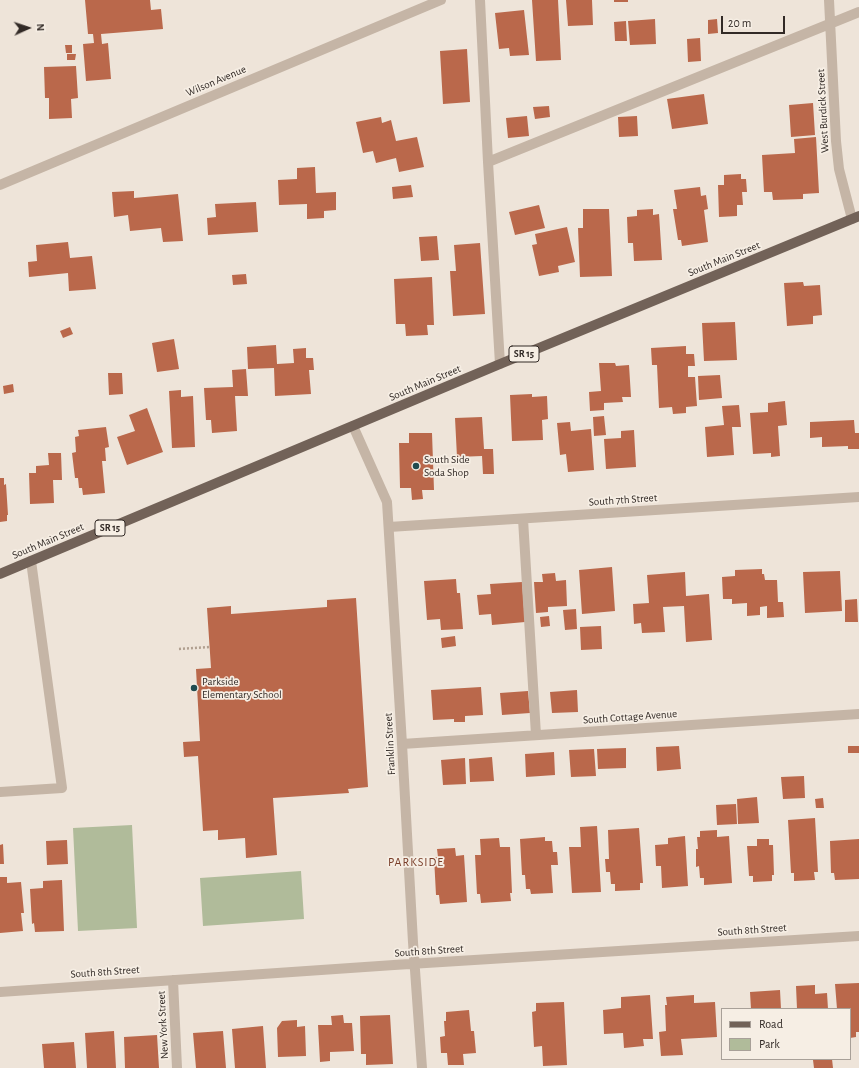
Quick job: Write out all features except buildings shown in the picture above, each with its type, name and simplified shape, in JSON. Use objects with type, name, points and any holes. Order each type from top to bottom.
[{"type":"main road","name":"South Main Street","points":[[0,574],[500,364],[856,217]]},
{"type":"street","name":"Wilson Avenue","points":[[0,185],[441,0]]},
{"type":"street","points":[[480,0],[500,364]]},
{"type":"street","name":"West Burdick Street","points":[[829,0],[836,141],[839,169],[856,217]]},
{"type":"street","points":[[488,162],[859,12]]},
{"type":"street","name":"Franklin Street","points":[[353,426],[387,502],[414,964],[422,1068]]},
{"type":"street","name":"South 7th Street","points":[[389,527],[859,497]]},
{"type":"street","points":[[523,519],[536,735]]},
{"type":"street","points":[[0,792],[62,788],[31,561]]},
{"type":"street","name":"South Cottage Avenue","points":[[402,744],[859,714]]},
{"type":"street","name":"South 8th Street","points":[[0,992],[859,936]]},
{"type":"street","name":"New York Street","points":[[174,980],[177,1068]]},
{"type":"path","points":[[179,649],[209,647]]},
{"type":"green space","points":[[132,825],[137,928],[78,931],[73,828]]},
{"type":"green space","points":[[301,871],[304,919],[203,926],[200,878]]},
{"type":"place","name":"South Side Soda Shop","points":[[416,466]]},
{"type":"place","name":"Parkside Elementary School","points":[[194,688]]},
{"type":"district","name":"PARKSIDE","points":[[416,862]]}]
